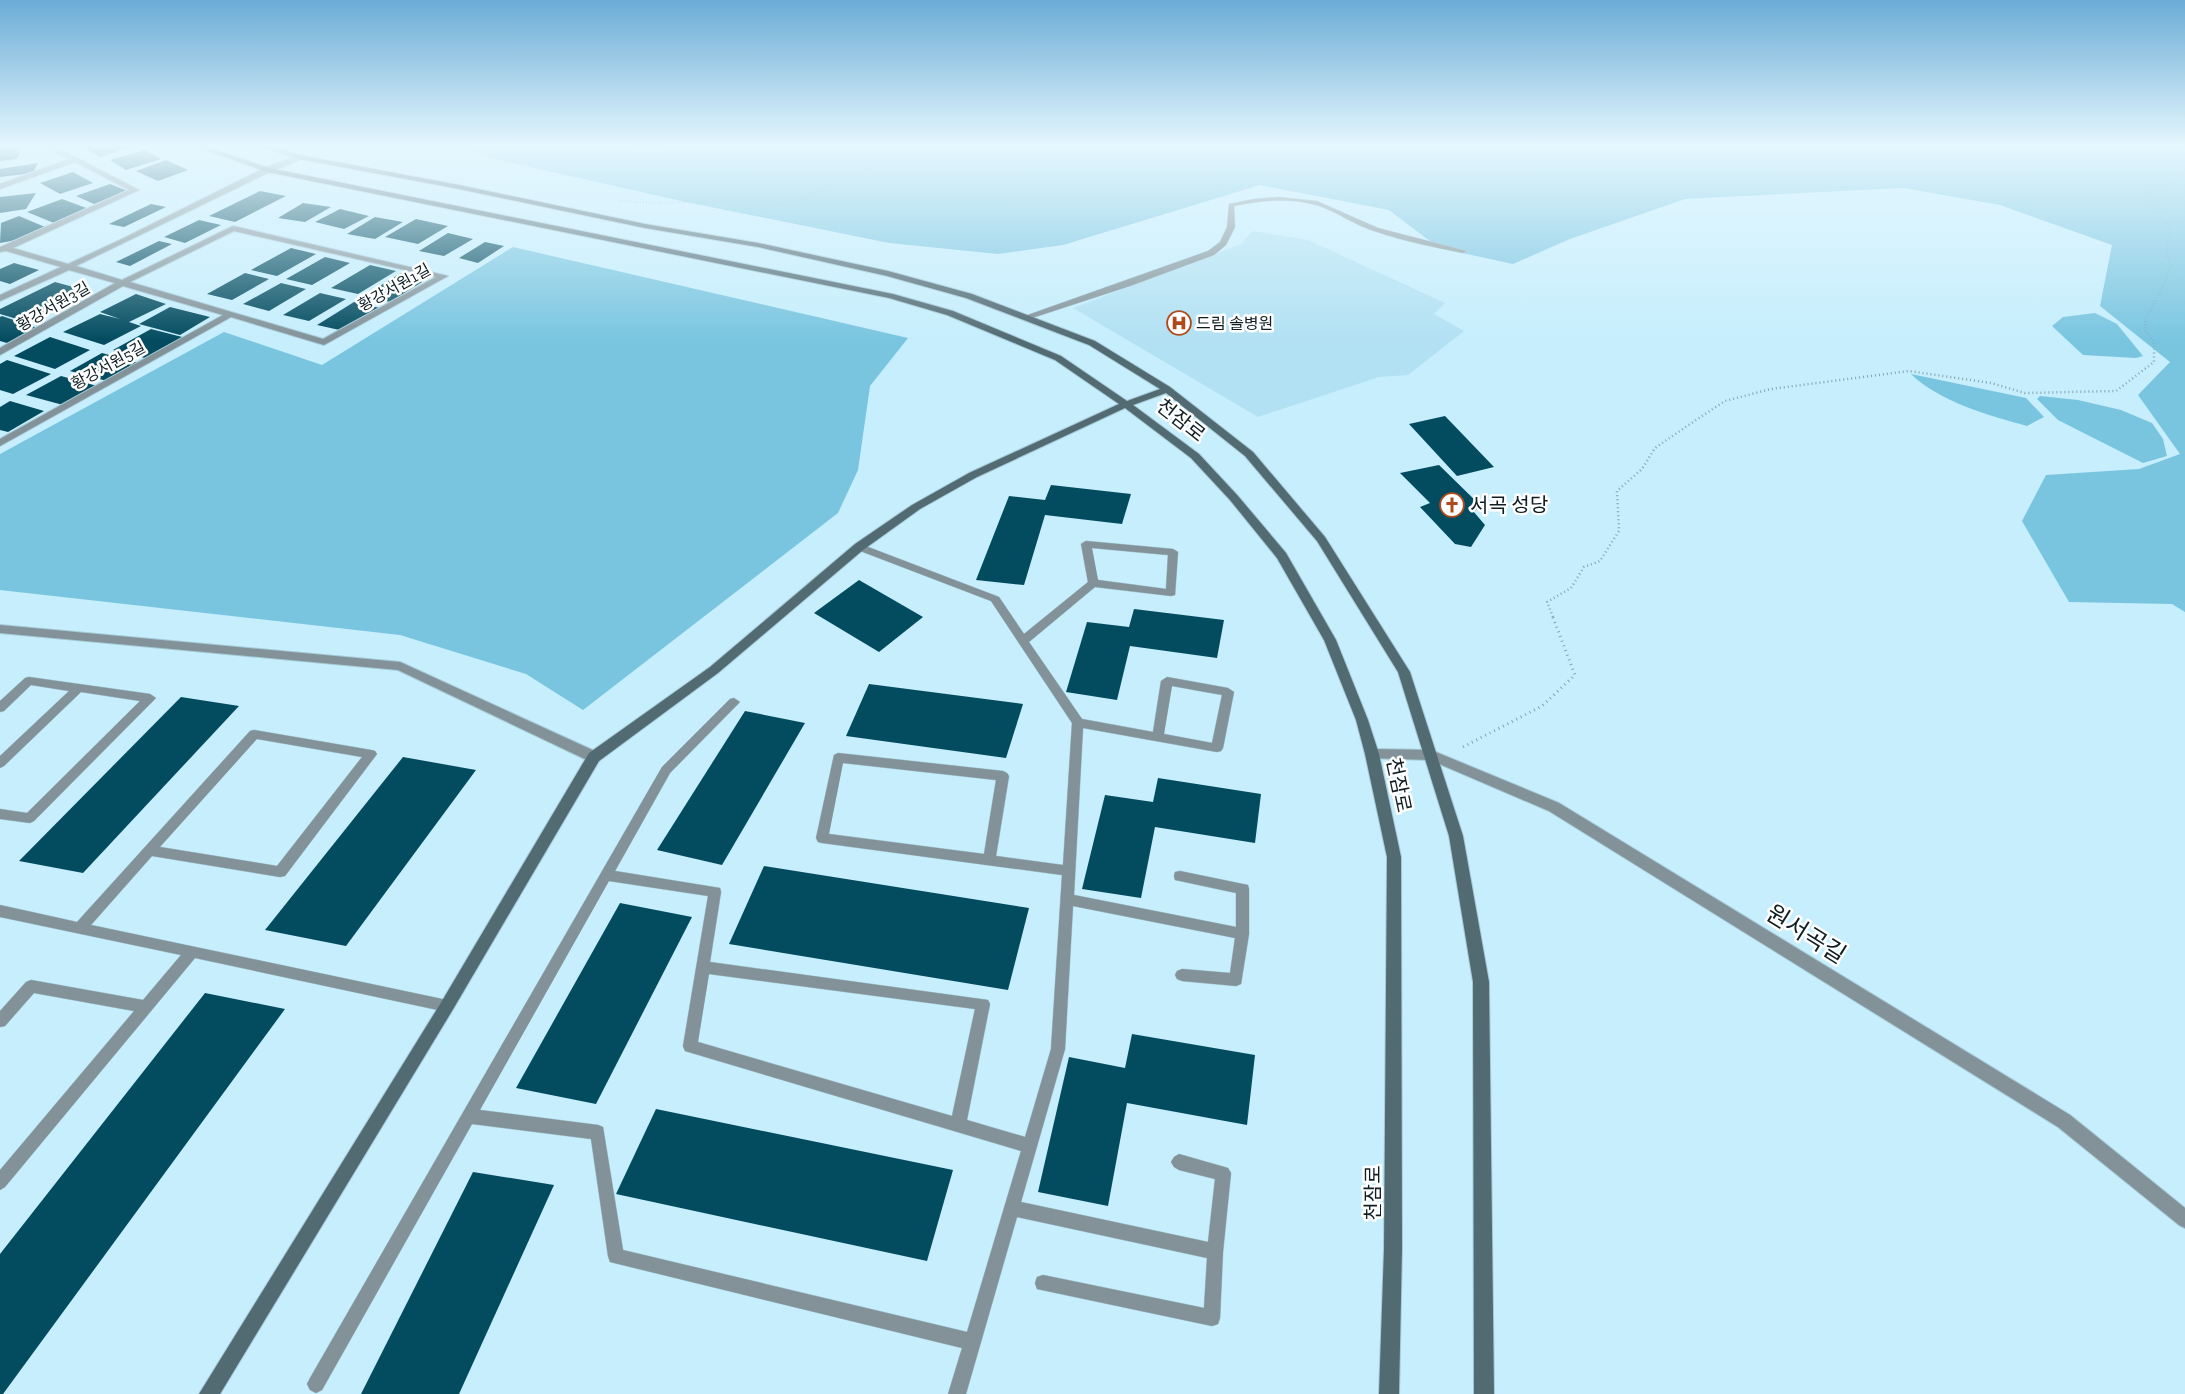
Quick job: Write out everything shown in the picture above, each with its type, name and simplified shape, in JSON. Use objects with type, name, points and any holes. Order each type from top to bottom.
[{"type":"street","points":[[2,249],[90,210]]},
{"type":"street","points":[[0,298],[184,210]]},
{"type":"street","name":"천잠로","points":[[465,210],[899,298],[950,313],[1058,358],[1127,404],[1195,456],[1234,498],[1282,556],[1330,640],[1362,720],[1372,754],[1394,857],[1393,1249],[1389,1394]]},
{"type":"street","name":"천잠로","points":[[569,210],[645,226],[767,247],[888,274],[968,296],[1092,343],[1167,389],[1248,454],[1321,539],[1404,672],[1437,757],[1456,836],[1481,982],[1484,1394]]},
{"type":"street","name":"황강서원1길","points":[[2,249],[69,266],[120,284],[324,342],[444,276],[233,228],[120,284]]},
{"type":"street","name":"황강서원3길","points":[[0,352],[120,284]]},
{"type":"street","name":"황강서원5길","points":[[0,443],[231,314]]},
{"type":"street","points":[[208,1394],[447,1006],[594,757],[714,670],[859,547],[916,508],[973,475],[1127,404],[1167,389]]},
{"type":"street","points":[[0,629],[400,666],[594,757]]},
{"type":"street","name":"원서곡길","points":[[1372,754],[1437,757],[1554,807],[2064,1121],[2185,1219]]},
{"type":"lane","points":[[1026,317],[1127,284],[1211,253],[1223,243],[1231,227],[1230,210]]},
{"type":"lane","points":[[1332,210],[1361,225],[1426,244],[1463,251]]},
{"type":"lane","points":[[1023,641],[1093,583],[1171,593],[1174,552],[1086,544],[1093,583]]},
{"type":"lane","points":[[859,547],[995,599],[1078,723],[1058,1049],[957,1394]]},
{"type":"lane","points":[[0,708],[29,681],[150,698],[30,818],[0,814]]},
{"type":"lane","points":[[1078,723],[1217,748],[1228,692],[1167,681],[1158,737]]},
{"type":"lane","points":[[0,762],[79,688]]},
{"type":"lane","points":[[316,1384],[666,770],[734,702]]},
{"type":"lane","points":[[80,928],[254,734],[371,754],[280,872],[150,851]]},
{"type":"lane","points":[[989,860],[1002,776],[838,758],[822,838],[1069,871]]},
{"type":"lane","points":[[606,875],[714,892],[690,1046],[1030,1146]]},
{"type":"lane","points":[[1180,876],[1243,889],[1242,934],[1236,980],[1182,975]]},
{"type":"lane","points":[[1067,898],[1242,934]]},
{"type":"lane","points":[[0,911],[447,1006]]},
{"type":"lane","points":[[0,1182],[192,952]]},
{"type":"lane","points":[[702,967],[983,1004],[958,1125]]},
{"type":"lane","points":[[0,1021],[31,986],[146,1007]]},
{"type":"lane","points":[[469,1116],[598,1132],[616,1256],[972,1342]]},
{"type":"lane","points":[[1043,1283],[1212,1318],[1215,1252],[1223,1173],[1179,1162]]},
{"type":"lane","points":[[1012,1208],[1215,1252]]},
{"type":"path","points":[[1437,757],[1466,745],[1542,706],[1575,676],[1547,602],[1571,588],[1584,566],[1600,561],[1605,554],[1619,532],[1617,491],[1642,469],[1655,448],[1725,402],[1771,390],[1909,371],[1991,384],[2025,393],[2116,391],[2154,362],[2154,342],[2146,330],[2145,320],[2165,282],[2171,264],[2166,253],[2172,228],[2157,210]]},
{"type":"shaded area","points":[[726,210],[1178,210],[1063,245],[998,254],[889,243]]},
{"type":"shaded area","points":[[1389,210],[1653,210],[1570,239],[1513,264],[1439,248]]},
{"type":"shaded area","points":[[2014,210],[2185,210],[2185,612],[2172,604],[2069,602],[2022,521],[2046,475],[2139,469],[2180,454],[2138,395],[2170,362],[2100,306],[2112,245]]},
{"type":"shaded area","points":[[1253,231],[1308,240],[1445,303],[1434,314],[1464,331],[1408,375],[1379,377],[1258,417],[1073,308],[1241,244]]},
{"type":"shaded area","points":[[513,247],[908,338],[870,386],[858,470],[838,513],[583,710],[526,674],[400,635],[0,590],[0,454],[224,332],[322,365]]},
{"type":"shaded area","points":[[2095,313],[2117,324],[2143,356],[2136,358],[2083,355],[2052,326],[2063,317]]},
{"type":"shaded area","points":[[1911,374],[2026,398],[2044,417],[2027,426],[1997,417],[1950,400],[1922,384]]},
{"type":"shaded area","points":[[2040,396],[2078,400],[2121,410],[2152,423],[2163,439],[2167,456],[2143,463],[2058,420],[2037,399]]},
{"type":"building","points":[[0,210],[19,210],[0,213]]},
{"type":"building","points":[[32,210],[86,210],[54,223],[27,212]]},
{"type":"building","points":[[138,210],[160,210],[124,227],[109,224]]},
{"type":"building","points":[[221,210],[258,210],[235,222],[209,216]]},
{"type":"building","points":[[291,210],[326,210],[305,222],[278,218]]},
{"type":"building","points":[[338,210],[369,216],[344,229],[315,222]]},
{"type":"building","points":[[19,216],[45,227],[22,239],[0,243],[1,223]]},
{"type":"building","points":[[375,217],[403,222],[375,239],[347,234]]},
{"type":"building","points":[[416,219],[448,226],[418,244],[385,237]]},
{"type":"building","points":[[199,220],[221,225],[185,243],[164,237]]},
{"type":"building","points":[[448,233],[473,239],[444,256],[419,251]]},
{"type":"building","points":[[159,241],[172,244],[130,266],[116,262]]},
{"type":"building","points":[[485,242],[504,246],[478,263],[459,258]]},
{"type":"building","points":[[291,248],[316,254],[277,276],[251,270]]},
{"type":"building","points":[[325,257],[350,263],[312,285],[286,279]]},
{"type":"building","points":[[14,263],[39,270],[10,284],[0,281],[0,269]]},
{"type":"building","points":[[370,265],[396,271],[358,294],[331,288]]},
{"type":"building","points":[[245,273],[269,279],[232,300],[207,294]]},
{"type":"building","points":[[401,273],[427,279],[390,302],[363,296]]},
{"type":"building","points":[[55,282],[88,291],[27,322],[0,314],[0,309]]},
{"type":"building","points":[[281,283],[306,289],[269,311],[243,304]]},
{"type":"building","points":[[320,293],[346,299],[309,321],[283,315]]},
{"type":"building","points":[[136,294],[166,304],[129,322],[141,326],[104,345],[63,332],[100,314],[120,319],[100,312]]},
{"type":"building","points":[[354,302],[380,308],[344,331],[317,325]]},
{"type":"building","points":[[170,307],[210,317],[180,335],[139,324]]},
{"type":"building","points":[[2,316],[38,328],[7,343],[0,341],[0,317]]},
{"type":"building","points":[[151,329],[186,338],[149,359],[113,350]]},
{"type":"building","points":[[50,337],[90,350],[55,369],[14,356]]},
{"type":"building","points":[[102,353],[138,363],[107,381],[70,371]]},
{"type":"building","points":[[7,360],[51,374],[13,394],[0,390],[0,364]]},
{"type":"building","points":[[61,376],[97,386],[63,405],[26,395]]},
{"type":"building","points":[[10,401],[44,411],[8,432],[0,430],[0,407]]},
{"type":"building","name":"서곡 성당","points":[[1445,416],[1494,467],[1457,476],[1409,424]]},
{"type":"building","name":"서곡 성당","points":[[1439,465],[1483,508],[1473,511],[1485,525],[1471,547],[1455,544],[1420,507],[1430,503],[1400,473]]},
{"type":"building","points":[[1051,485],[1131,494],[1122,524],[1045,515],[1024,585],[976,580],[1009,496],[1045,500]]},
{"type":"building","points":[[859,580],[923,617],[879,652],[814,613]]},
{"type":"building","points":[[1134,609],[1224,620],[1217,658],[1130,646],[1117,700],[1066,692],[1087,622],[1129,627]]},
{"type":"building","points":[[869,684],[1023,704],[1006,758],[846,736]]},
{"type":"building","points":[[181,697],[239,706],[83,873],[19,861]]},
{"type":"building","points":[[745,711],[805,723],[722,865],[657,850]]},
{"type":"building","points":[[403,757],[476,770],[346,946],[265,930]]},
{"type":"building","points":[[1158,778],[1261,794],[1255,843],[1155,827],[1141,898],[1082,889],[1105,795],[1153,802]]},
{"type":"building","points":[[764,866],[1029,908],[1008,990],[729,944]]},
{"type":"building","points":[[620,903],[692,917],[596,1104],[516,1088]]},
{"type":"building","points":[[205,993],[285,1009],[3,1394],[0,1394],[0,1254]]},
{"type":"building","points":[[1132,1034],[1255,1055],[1247,1125],[1127,1103],[1108,1206],[1038,1192],[1069,1057],[1125,1068]]},
{"type":"building","points":[[656,1109],[953,1170],[927,1261],[616,1194]]},
{"type":"building","points":[[473,1172],[554,1185],[459,1394],[361,1394]]},
{"type":"place","name":"드림 솔병원","points":[[1179,323]]},
{"type":"place","name":"서곡 성당","points":[[1452,505]]}]
